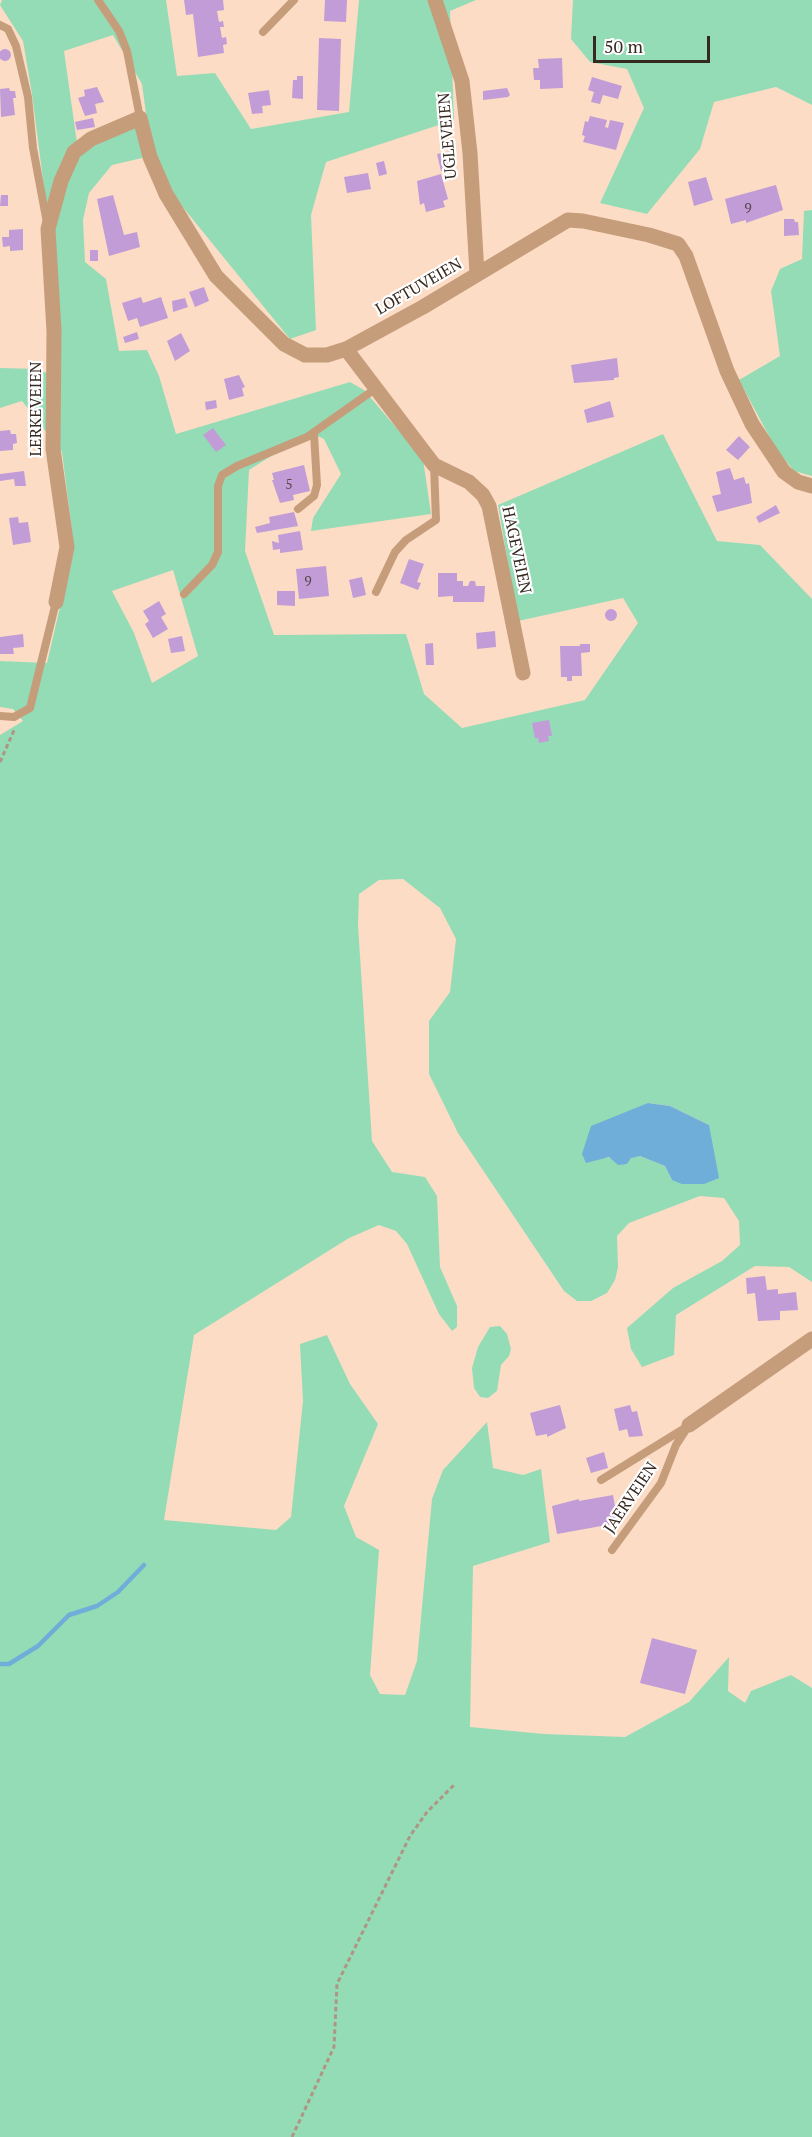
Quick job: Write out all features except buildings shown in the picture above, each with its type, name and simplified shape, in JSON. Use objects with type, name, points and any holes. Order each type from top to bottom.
[{"type":"street","name":"UGLEVEIEN","points":[[435,0],[462,81],[470,153],[477,274]]},
{"type":"street","name":"LERKEVEIEN","points":[[57,602],[67,548],[53,449],[54,331],[48,229],[61,181],[74,152],[91,139],[140,118]]},
{"type":"street","name":"LOFTUVEIEN","points":[[140,118],[150,157],[165,194],[197,249],[223,285],[292,350],[314,356],[346,349],[423,308],[568,220],[649,234],[678,244],[686,256],[727,371],[752,424],[784,472],[798,482],[812,486]]},
{"type":"street","name":"HAGEVEIEN","points":[[346,349],[434,465],[469,482],[483,495],[489,506],[523,673]]},
{"type":"street","points":[[689,1425],[812,1339]]},
{"type":"lane","name":"LOFTUVEIEN","points":[[98,0],[119,31],[127,51],[140,118]]},
{"type":"lane","points":[[263,32],[294,0]]},
{"type":"lane","points":[[0,25],[8,29],[16,46],[28,98],[33,148],[48,229]]},
{"type":"lane","points":[[183,594],[212,565],[218,552],[218,486],[222,475],[314,434],[375,389]]},
{"type":"lane","points":[[298,509],[314,496],[316,485],[314,434]]},
{"type":"lane","points":[[376,592],[395,552],[406,540],[436,520],[434,465]]},
{"type":"lane","name":"LERKEVEIEN","points":[[21,715],[26,712],[32,702],[57,602]]},
{"type":"lane","points":[[0,716],[21,715]]},
{"type":"lane","name":"JAERVEIEN","points":[[601,1480],[689,1425]]},
{"type":"lane","name":"JAERVEIEN","points":[[612,1550],[661,1483],[676,1445],[689,1425]]},
{"type":"path","points":[[0,762],[21,715]]},
{"type":"path","points":[[292,2137],[334,2047],[337,1984],[410,1836],[427,1812],[454,1785]]},
{"type":"green space","points":[[2,0],[166,0],[177,76],[215,73],[251,129],[349,112],[359,0],[476,0],[450,11],[454,120],[326,162],[311,215],[316,330],[290,339],[177,200],[155,155],[112,165],[89,193],[83,220],[85,262],[106,279],[119,351],[147,350],[159,376],[176,434],[350,382],[364,390],[423,459],[431,514],[311,531],[313,518],[341,474],[324,439],[309,432],[249,470],[245,551],[274,635],[406,634],[424,694],[462,728],[585,700],[638,623],[623,598],[518,621],[498,505],[663,434],[717,541],[760,545],[812,599],[812,1282],[789,1267],[755,1266],[676,1315],[674,1355],[642,1367],[631,1349],[627,1328],[673,1288],[722,1261],[740,1245],[739,1221],[724,1198],[700,1196],[629,1223],[617,1236],[618,1267],[615,1280],[607,1293],[591,1301],[577,1301],[564,1291],[458,1133],[429,1074],[429,1021],[450,992],[456,939],[440,908],[403,879],[379,880],[359,894],[358,925],[372,1141],[392,1172],[425,1177],[437,1196],[440,1267],[457,1306],[457,1327],[452,1331],[439,1314],[407,1244],[396,1231],[379,1225],[349,1238],[194,1335],[164,1520],[276,1530],[291,1517],[303,1401],[300,1344],[327,1335],[350,1384],[378,1424],[344,1506],[356,1537],[379,1550],[370,1675],[380,1694],[405,1695],[417,1661],[432,1499],[443,1470],[487,1422],[493,1468],[523,1475],[541,1469],[550,1542],[473,1566],[470,1727],[544,1734],[625,1737],[689,1702],[729,1657],[728,1691],[745,1703],[751,1691],[791,1675],[812,1688],[812,2137],[0,2137],[0,735],[23,721],[13,709],[0,707],[0,661],[47,663],[74,547],[62,452],[22,401],[0,408],[0,368],[39,369],[54,377],[47,211],[32,94],[23,41],[0,5]],"holes":[[[113,35],[142,84],[147,121],[77,143],[64,51]],[[173,570],[198,656],[152,683],[134,633],[112,591]],[[648,1103],[670,1106],[709,1125],[672,1180],[665,1166],[640,1156],[600,1158]]]},
{"type":"green space","points":[[573,0],[812,0],[812,105],[776,87],[714,102],[700,149],[647,214],[600,203],[644,108],[627,69],[590,62],[571,39]]},
{"type":"green space","points":[[812,210],[812,476],[794,471],[776,449],[739,380],[780,356],[771,291],[780,269],[802,259],[804,211]]},
{"type":"green space","points":[[500,1326],[507,1334],[511,1349],[509,1356],[501,1365],[497,1391],[488,1398],[480,1397],[474,1388],[472,1368],[478,1347],[490,1327]]},
{"type":"water","points":[[648,1103],[670,1106],[709,1125],[719,1178],[704,1184],[682,1184],[672,1180],[665,1166],[640,1156],[631,1158],[627,1164],[618,1165],[609,1157],[586,1163],[582,1154],[591,1126]]},
{"type":"waterway","points":[[0,1664],[9,1664],[38,1646],[69,1615],[97,1606],[118,1592],[144,1565]]}]
